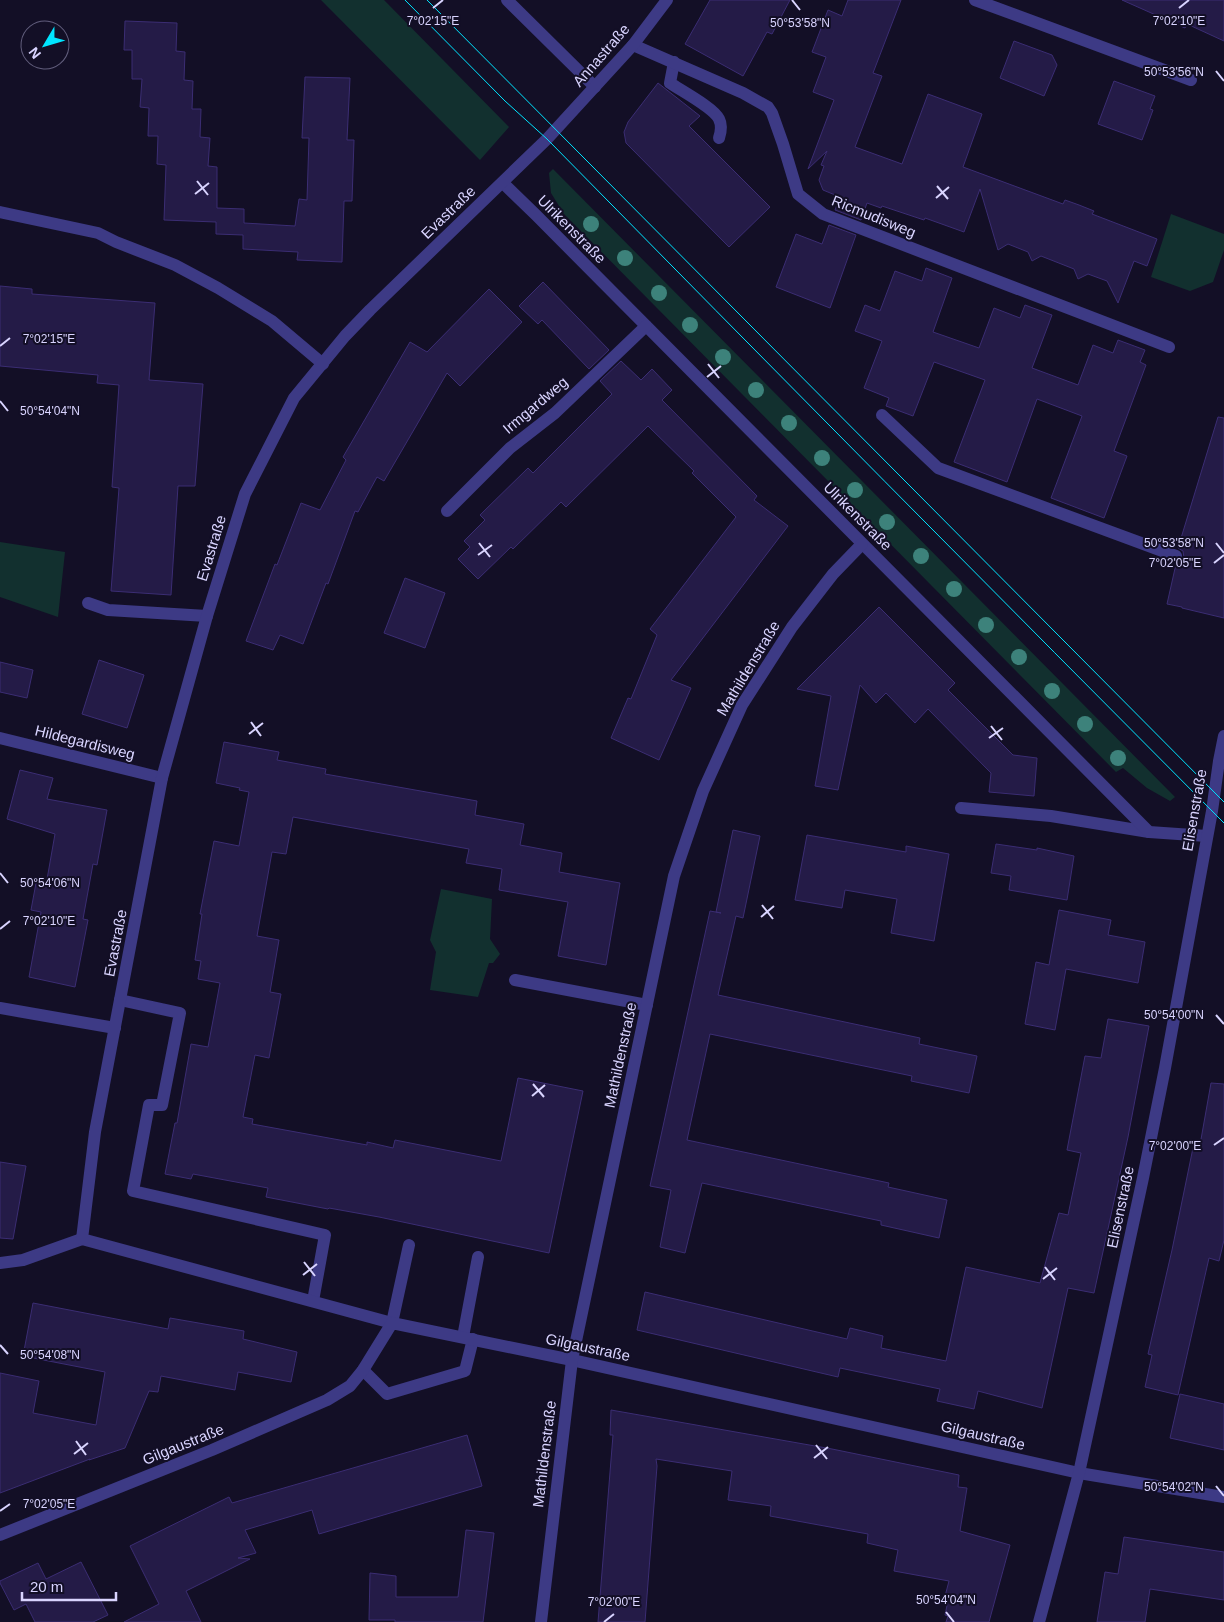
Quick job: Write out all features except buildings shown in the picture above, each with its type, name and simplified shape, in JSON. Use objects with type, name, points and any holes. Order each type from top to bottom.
[{"type":"street","points":[[507,0],[595,87]]},
{"type":"street","name":"Annastraße","points":[[556,129],[633,45],[667,0]]},
{"type":"street","points":[[974,0],[1191,80]]},
{"type":"street","name":"Ricmudisweg","points":[[633,45],[743,92],[768,107],[783,144],[798,194],[823,214],[1169,347]]},
{"type":"street","points":[[674,62],[670,83],[713,111],[720,119],[721,129],[719,138]]},
{"type":"street","name":"Evastraße","points":[[82,1239],[95,1132],[162,778],[207,616],[245,494],[294,398],[345,336],[556,129]]},
{"type":"street","name":"Ulrikenstraße","points":[[502,183],[1149,832]]},
{"type":"street","points":[[0,212],[98,233],[176,265],[272,321],[323,364]]},
{"type":"street","name":"Irmgardweg","points":[[446,511],[510,448],[555,413],[646,326]]},
{"type":"street","points":[[882,415],[938,468],[1176,556]]},
{"type":"street","name":"Mathildenstraße","points":[[540,1622],[572,1360],[674,876],[703,791],[742,705],[792,627],[833,574],[862,544]]},
{"type":"street","points":[[88,603],[108,610],[207,616]]},
{"type":"street","name":"Elisenstraße","points":[[1039,1622],[1079,1473],[1152,1132],[1212,812],[1224,736]]},
{"type":"street","name":"Hildegardisweg","points":[[0,738],[162,778]]},
{"type":"street","points":[[961,808],[1051,816],[1149,832],[1207,836]]},
{"type":"street","points":[[515,980],[647,1004]]},
{"type":"street","points":[[120,1000],[180,1013],[162,1105],[149,1105],[133,1190],[326,1234],[312,1301]]},
{"type":"street","points":[[0,1008],[115,1028]]},
{"type":"street","points":[[0,1263],[23,1260],[82,1239],[392,1322],[409,1245]]},
{"type":"street","points":[[363,1370],[388,1394],[466,1371],[478,1257]]},
{"type":"street","name":"Gilgaustraße","points":[[0,1535],[212,1450],[326,1400],[350,1386],[363,1370],[392,1322],[572,1360],[1079,1473],[1224,1497]]},
{"type":"green space","points":[[321,0],[384,0],[509,127],[480,160]]},
{"type":"green space","points":[[553,169],[1175,797],[1170,801],[1147,788],[1123,768],[1116,772],[564,214],[551,193],[549,173]]},
{"type":"green space","points":[[1171,214],[1224,234],[1224,250],[1213,282],[1190,291],[1151,277]]},
{"type":"green space","points":[[0,542],[65,552],[58,617],[0,597]]},
{"type":"green space","points":[[441,889],[492,899],[490,939],[500,954],[493,963],[489,963],[478,997],[430,990],[436,952],[430,940]]},
{"type":"tram line","points":[[405,0],[505,101],[547,139],[1224,823]]},
{"type":"tram line","points":[[427,0],[1224,802]]}]
